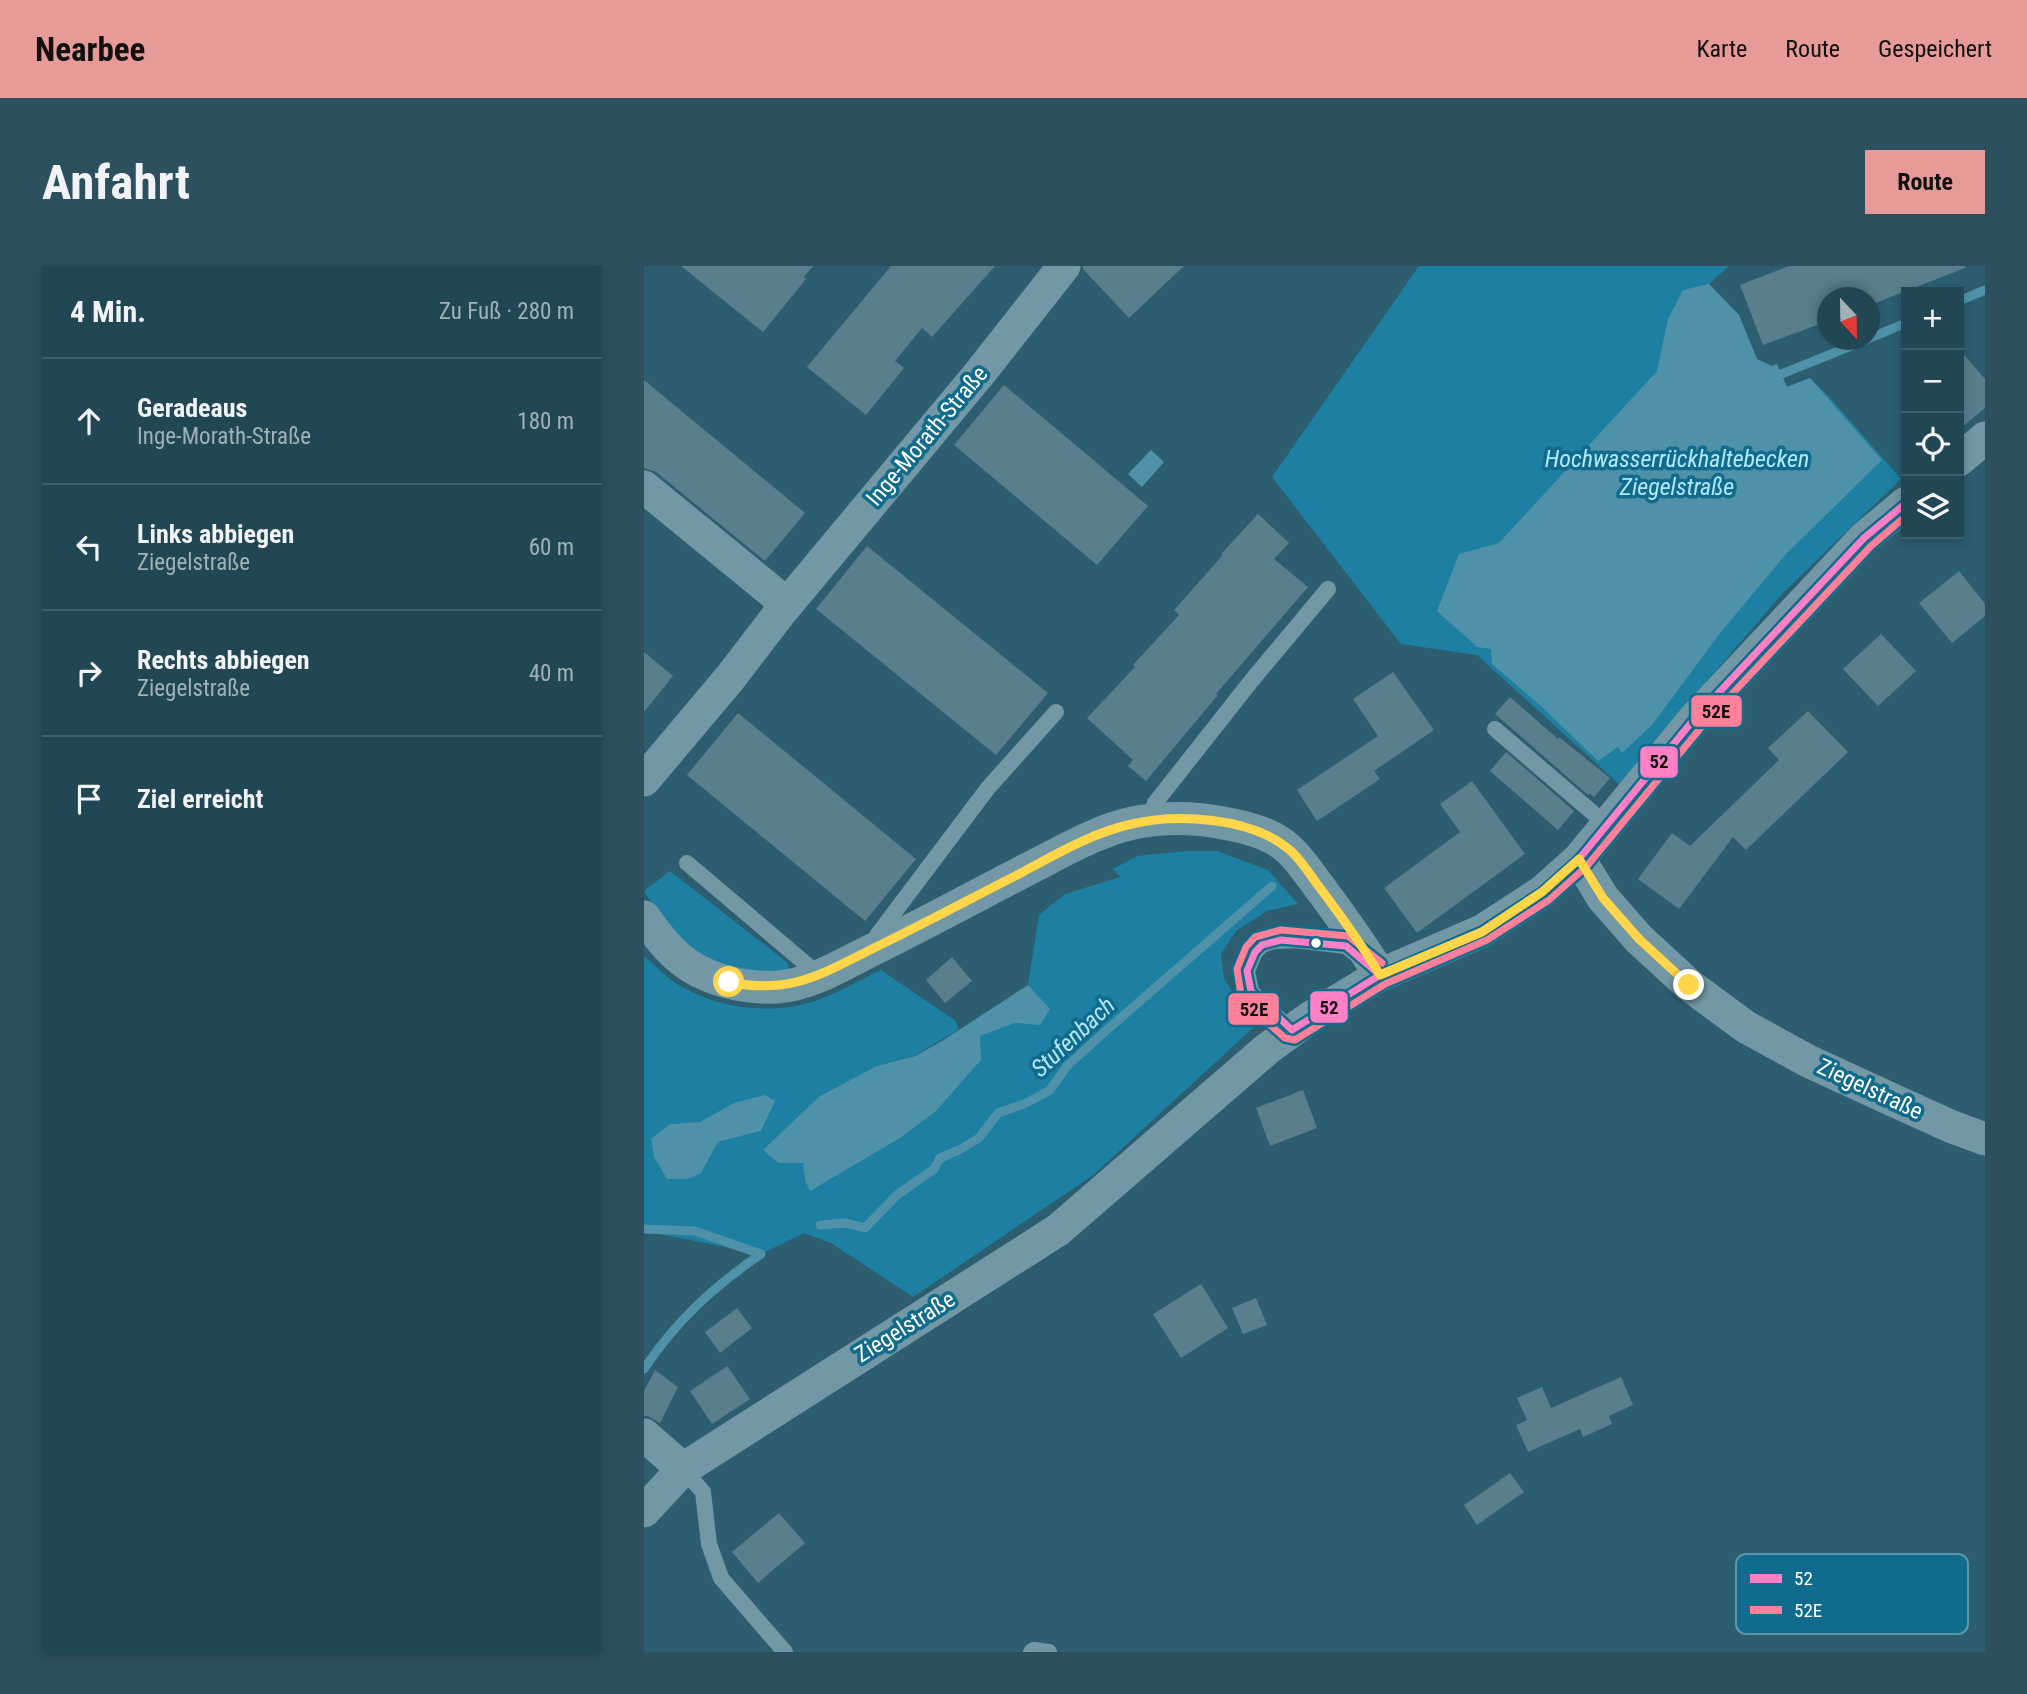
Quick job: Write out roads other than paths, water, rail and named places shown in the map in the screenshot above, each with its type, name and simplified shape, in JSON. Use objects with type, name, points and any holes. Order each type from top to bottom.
[{"type":"street","name":"Inge-Morath-Straße","points":[[647,770],[730,678],[787,604],[979,374],[1064,266]]},
{"type":"street","points":[[1964,456],[1985,438]]},
{"type":"street","points":[[644,487],[787,604]]},
{"type":"street","name":"Ziegelstraße","points":[[644,1511],[683,1469],[1058,1230],[1292,1030],[1380,975],[1482,932],[1542,892],[1579,859],[1695,718],[1864,538],[1901,507]]},
{"type":"street","points":[[644,917],[680,959],[705,974],[752,987],[780,986],[819,975],[923,925],[1063,851],[1132,824],[1176,818],[1207,820],[1241,826],[1275,839],[1297,858],[1380,975]]},
{"type":"street","name":"Ziegelstraße","points":[[1579,859],[1603,898],[1639,939],[1689,985],[1746,1027],[1808,1061],[1872,1091],[1985,1139]]},
{"type":"street","points":[[644,1435],[683,1469]]},
{"type":"lane","points":[[1150,821],[1155,803],[1328,589]]},
{"type":"lane","points":[[874,948],[878,934],[988,788],[1056,712]]},
{"type":"lane","points":[[1495,729],[1607,825]]},
{"type":"lane","points":[[687,863],[819,975]]},
{"type":"lane","points":[[1292,1030],[1251,991],[1247,971],[1255,952],[1262,945],[1281,940],[1346,946],[1380,975]]},
{"type":"lane","points":[[683,1469],[703,1492],[709,1544],[721,1578],[785,1652]]},
{"type":"lane","points":[[1031,1652],[1049,1652]]},
{"type":"water","name":"Hochwasserrückhaltebecken Ziegelstraße","points":[[1709,284],[1739,315],[1757,359],[1772,366],[1777,364],[1787,387],[1810,378],[1882,460],[1786,554],[1721,632],[1652,725],[1622,753],[1618,747],[1598,761],[1492,664],[1491,649],[1477,647],[1437,611],[1459,554],[1499,543],[1657,371],[1668,319],[1683,290]]},
{"type":"water","points":[[1151,450],[1164,462],[1142,487],[1128,474]]},
{"type":"water","points":[[1028,985],[1050,1009],[1040,1025],[1015,1023],[980,1036],[981,1060],[936,1111],[900,1138],[810,1191],[805,1180],[803,1163],[778,1163],[763,1150],[820,1096],[877,1066],[915,1056]]},
{"type":"water","points":[[765,1095],[775,1101],[761,1131],[718,1142],[701,1173],[687,1179],[667,1179],[654,1157],[651,1139],[670,1124],[700,1122],[734,1103]]},
{"type":"waterway","name":"Stufenbach","points":[[1964,299],[1985,290]]},
{"type":"waterway","name":"Stufenbach","points":[[1880,334],[1901,325]]},
{"type":"waterway","name":"Stufenbach","points":[[1775,380],[1779,375],[1841,350]]},
{"type":"waterway","name":"Stufenbach","points":[[820,1225],[846,1223],[865,1228],[897,1195],[934,1169],[940,1158],[979,1138],[998,1113],[1049,1091],[1067,1066],[1272,886]]},
{"type":"waterway","points":[[644,1229],[695,1231],[761,1254]]},
{"type":"waterway","name":"Stufenbach","points":[[644,1369],[669,1335],[696,1306],[761,1254]]}]
